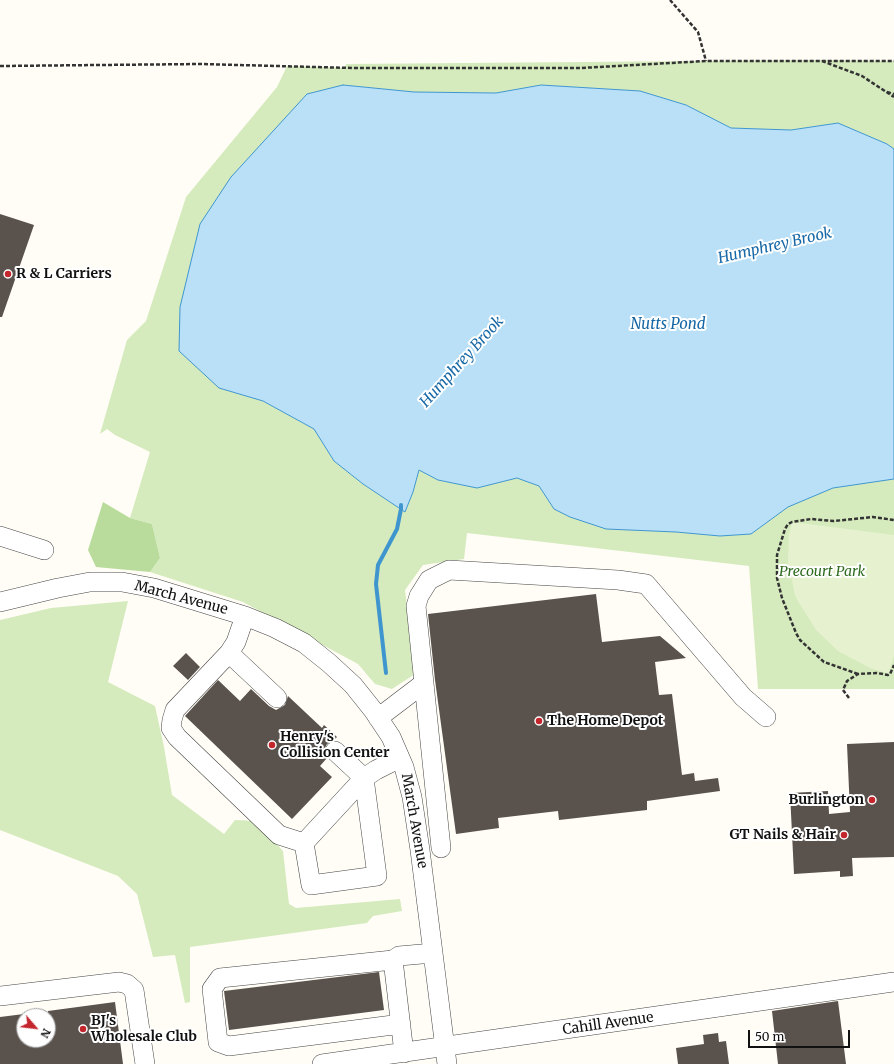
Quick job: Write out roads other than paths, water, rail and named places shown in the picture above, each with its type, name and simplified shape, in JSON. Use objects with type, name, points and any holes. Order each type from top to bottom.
[{"type":"street","points":[[0,536],[44,550]]},
{"type":"street","points":[[441,848],[416,606],[419,596],[429,580],[449,570],[618,580],[646,584],[743,697],[766,718]]},
{"type":"street","name":"March Avenue","points":[[0,602],[90,582],[122,582],[154,588],[245,616],[275,628],[304,644],[329,663],[353,685],[391,737],[400,758],[412,797],[445,1056]]},
{"type":"street","points":[[245,616],[236,642],[230,653],[175,710],[171,728],[177,737],[279,835],[304,843]]},
{"type":"street","points":[[230,653],[277,698]]},
{"type":"street","points":[[378,718],[424,683]]},
{"type":"street","points":[[304,843],[311,885],[377,876],[364,778],[334,751]]},
{"type":"street","points":[[304,843],[364,778],[400,758]]},
{"type":"street","points":[[401,1024],[228,1046],[218,1042],[212,989],[220,978],[393,960],[399,956],[433,953]]},
{"type":"street","points":[[393,960],[404,1053]]},
{"type":"street","points":[[0,996],[120,982],[127,984],[134,990],[145,1064]]},
{"type":"street","name":"Cahill Avenue","points":[[322,1064],[404,1053],[445,1056],[894,982]]},
{"type":"water","name":"Nutts Pond","points":[[343,85],[414,92],[496,93],[541,85],[640,91],[686,105],[731,128],[791,130],[838,123],[887,144],[894,149],[894,479],[833,488],[788,507],[751,534],[720,536],[676,532],[606,529],[570,517],[554,509],[539,486],[517,478],[477,488],[438,480],[419,470],[413,492],[405,512],[363,484],[334,461],[314,429],[263,401],[219,388],[179,351],[180,307],[200,224],[231,177],[307,94]]},
{"type":"waterway","name":"Humphrey Brook","points":[[386,673],[376,584],[378,565],[397,529],[401,505]]},
{"type":"place","name":"R & L Carriers","points":[[8,274]]},
{"type":"place","name":"The Home Depot","points":[[539,721]]},
{"type":"place","name":"Henry's Collision Center","points":[[272,745]]},
{"type":"place","name":"Burlington","points":[[872,800]]},
{"type":"place","name":"GT Nails & Hair","points":[[844,835]]},
{"type":"place","name":"BJ's Wholesale Club","points":[[83,1029]]},
{"type":"park label","name":"Precourt Park","points":[[822,572]]}]
